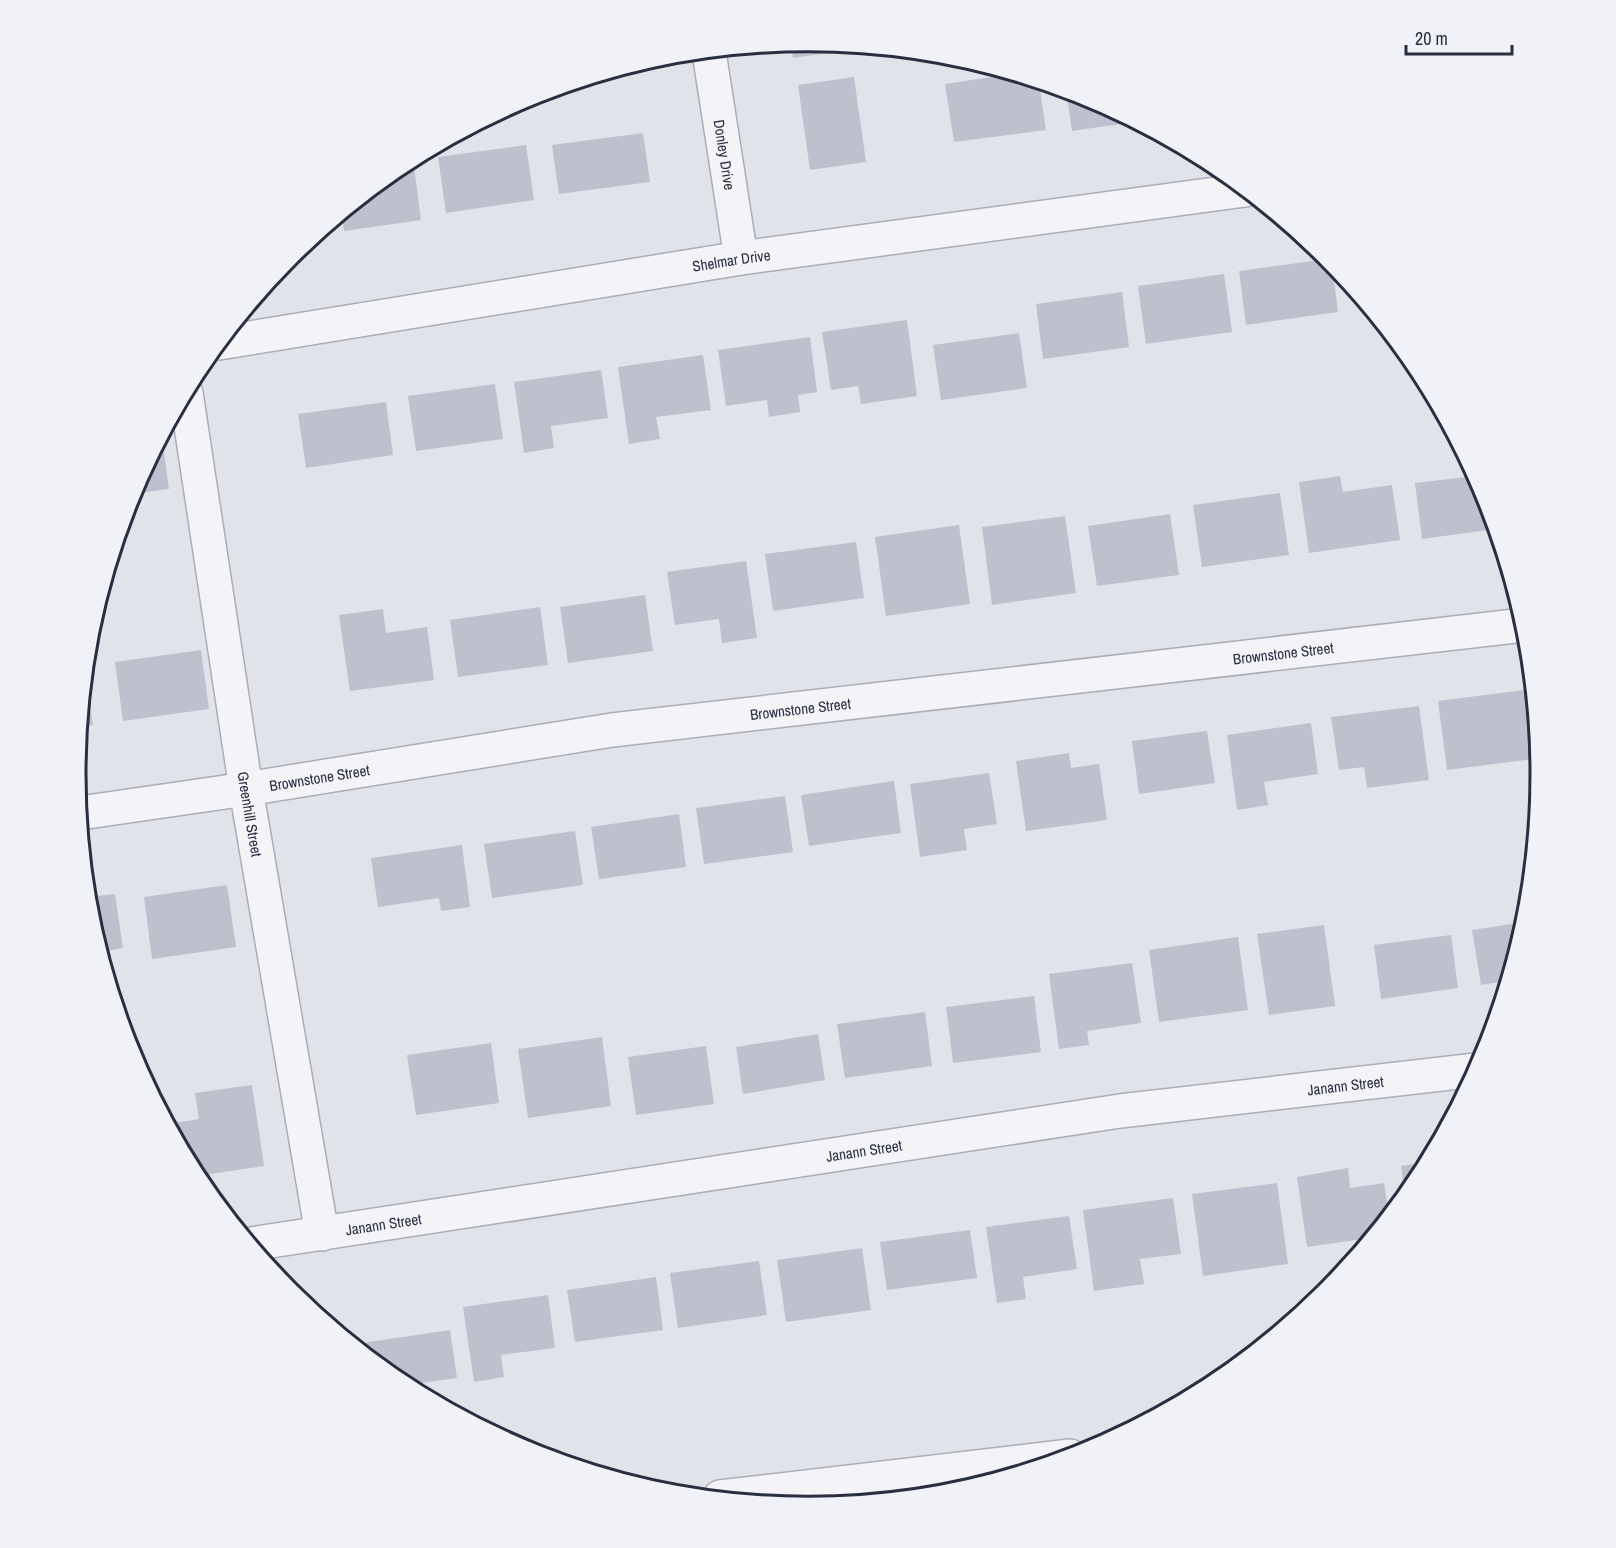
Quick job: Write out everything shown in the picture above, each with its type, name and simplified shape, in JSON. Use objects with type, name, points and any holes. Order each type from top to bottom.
[{"type":"street","name":"Donley Drive","points":[[710,60],[741,258]]},
{"type":"street","name":"Shelmar Drive","points":[[232,341],[741,258],[1233,192]]},
{"type":"street","name":"Greenhill Street","points":[[188,405],[246,789],[322,1234]]},
{"type":"street","name":"Brownstone Street","points":[[88,812],[246,789],[612,730],[1514,626]]},
{"type":"street","name":"Janann Street","points":[[260,1243],[1120,1111],[1465,1071]]},
{"type":"street","points":[[787,1495],[828,1494],[1015,1465]]},
{"type":"building","points":[[792,53],[828,53],[793,58]]},
{"type":"building","points":[[854,77],[866,162],[810,170],[798,85]]},
{"type":"building","points":[[994,77],[1040,91],[1046,130],[954,142],[945,84]]},
{"type":"building","points":[[1068,101],[1120,124],[1072,131]]},
{"type":"building","points":[[643,133],[650,182],[559,194],[552,145]]},
{"type":"building","points":[[526,145],[534,200],[446,213],[438,157]]},
{"type":"building","points":[[414,169],[421,220],[344,231],[343,223]]},
{"type":"building","points":[[1314,261],[1334,281],[1338,312],[1246,325],[1239,271]]},
{"type":"building","points":[[1224,274],[1232,332],[1146,344],[1138,286]]},
{"type":"building","points":[[1122,292],[1129,347],[1043,359],[1036,304]]},
{"type":"building","points":[[907,320],[917,396],[861,404],[858,386],[831,390],[822,332]]},
{"type":"building","points":[[1019,333],[1027,388],[941,400],[933,345]]},
{"type":"building","points":[[810,337],[817,392],[798,395],[800,412],[769,417],[767,400],[726,406],[718,350]]},
{"type":"building","points":[[703,355],[711,410],[656,417],[660,439],[629,444],[618,367]]},
{"type":"building","points":[[601,370],[608,418],[551,426],[554,448],[524,453],[514,382]]},
{"type":"building","points":[[495,384],[503,439],[416,451],[408,396]]},
{"type":"building","points":[[386,402],[393,455],[306,468],[298,414]]},
{"type":"building","points":[[164,450],[169,489],[144,492]]},
{"type":"building","points":[[1340,476],[1343,492],[1392,485],[1400,540],[1309,553],[1299,482]]},
{"type":"building","points":[[1465,477],[1487,530],[1422,539],[1415,483]]},
{"type":"building","points":[[1280,493],[1289,555],[1202,567],[1193,505]]},
{"type":"building","points":[[1170,514],[1179,575],[1097,586],[1088,526]]},
{"type":"building","points":[[1065,516],[1076,593],[992,605],[982,527]]},
{"type":"building","points":[[959,525],[970,604],[886,616],[875,537]]},
{"type":"building","points":[[856,542],[864,598],[773,611],[765,554]]},
{"type":"building","points":[[746,561],[757,638],[722,643],[719,619],[675,625],[667,572]]},
{"type":"building","points":[[645,595],[653,651],[568,663],[560,607]]},
{"type":"building","points":[[540,607],[548,665],[458,677],[450,620]]},
{"type":"building","points":[[383,609],[386,633],[427,627],[434,680],[350,691],[339,615]]},
{"type":"building","points":[[201,650],[209,709],[123,721],[115,662]]},
{"type":"building","points":[[1524,690],[1529,759],[1447,770],[1438,701]]},
{"type":"building","points":[[1419,706],[1429,780],[1367,788],[1364,767],[1339,770],[1331,717]]},
{"type":"building","points":[[90,708],[93,725],[88,726]]},
{"type":"building","points":[[1311,723],[1318,774],[1264,782],[1268,805],[1237,810],[1227,735]]},
{"type":"building","points":[[1207,731],[1215,783],[1139,794],[1132,741]]},
{"type":"building","points":[[1069,753],[1071,768],[1099,764],[1107,820],[1026,831],[1016,761]]},
{"type":"building","points":[[989,773],[997,824],[964,829],[967,850],[920,857],[910,784]]},
{"type":"building","points":[[894,781],[901,833],[809,846],[801,795]]},
{"type":"building","points":[[785,796],[793,852],[704,864],[696,808]]},
{"type":"building","points":[[679,814],[686,867],[599,879],[591,827]]},
{"type":"building","points":[[575,831],[583,885],[492,898],[484,844]]},
{"type":"building","points":[[462,845],[470,907],[441,911],[439,898],[378,907],[371,858]]},
{"type":"building","points":[[227,885],[236,947],[152,959],[144,897]]},
{"type":"building","points":[[115,894],[123,948],[109,951],[97,896]]},
{"type":"building","points":[[1514,924],[1498,982],[1481,985],[1472,930]]},
{"type":"building","points":[[1324,925],[1335,1006],[1269,1015],[1257,934]]},
{"type":"building","points":[[1451,935],[1458,988],[1381,999],[1374,945]]},
{"type":"building","points":[[1238,937],[1248,1010],[1159,1022],[1149,950]]},
{"type":"building","points":[[1132,963],[1141,1023],[1087,1031],[1089,1045],[1059,1049],[1049,974]]},
{"type":"building","points":[[1034,996],[1041,1052],[953,1063],[946,1007]]},
{"type":"building","points":[[925,1012],[932,1066],[845,1078],[837,1024]]},
{"type":"building","points":[[818,1034],[825,1080],[743,1094],[736,1047]]},
{"type":"building","points":[[602,1037],[611,1106],[528,1118],[518,1049]]},
{"type":"building","points":[[491,1043],[499,1103],[416,1115],[407,1055]]},
{"type":"building","points":[[706,1046],[714,1104],[636,1115],[628,1057]]},
{"type":"building","points":[[252,1085],[264,1166],[208,1174],[177,1123],[199,1119],[195,1093]]},
{"type":"building","points":[[1415,1164],[1403,1182],[1401,1166]]},
{"type":"building","points":[[1348,1168],[1350,1188],[1384,1183],[1387,1203],[1358,1240],[1307,1247],[1297,1177]]},
{"type":"building","points":[[1277,1183],[1288,1264],[1203,1276],[1192,1194]]},
{"type":"building","points":[[1173,1198],[1181,1254],[1140,1259],[1144,1284],[1094,1291],[1083,1210]]},
{"type":"building","points":[[1069,1216],[1077,1269],[1023,1277],[1026,1299],[997,1303],[986,1227]]},
{"type":"building","points":[[970,1230],[977,1278],[887,1290],[880,1242]]},
{"type":"building","points":[[862,1248],[871,1310],[786,1322],[777,1260]]},
{"type":"building","points":[[759,1261],[767,1315],[678,1328],[670,1273]]},
{"type":"building","points":[[656,1277],[663,1330],[575,1342],[567,1290]]},
{"type":"building","points":[[548,1295],[555,1348],[501,1355],[504,1377],[474,1382],[463,1307]]},
{"type":"building","points":[[450,1330],[457,1378],[421,1383],[365,1343]]}]
